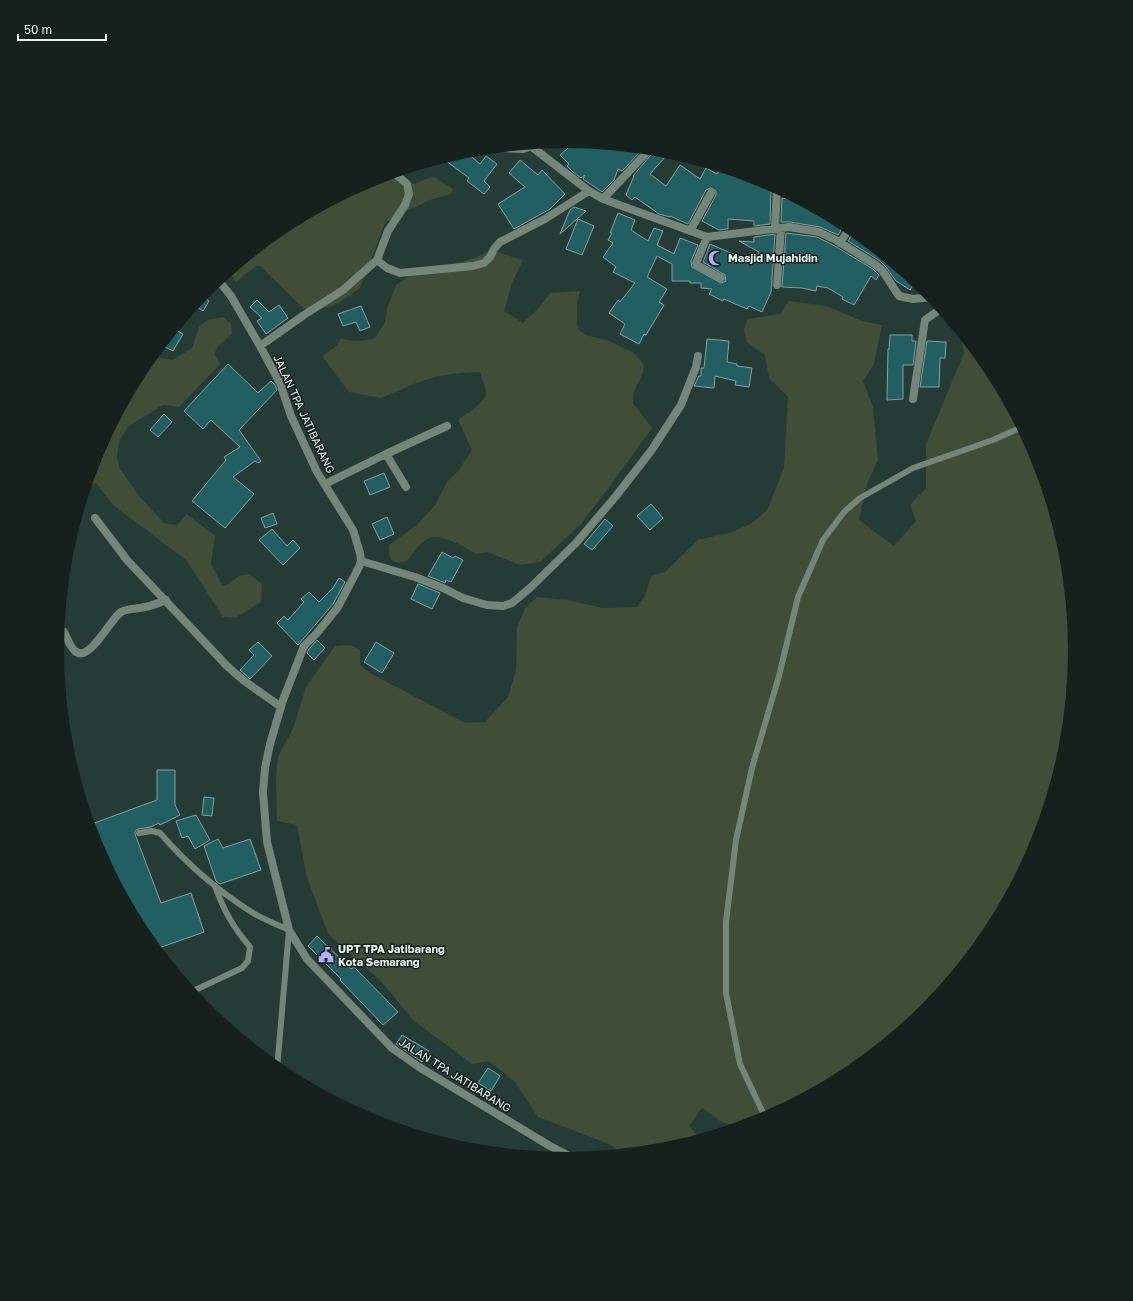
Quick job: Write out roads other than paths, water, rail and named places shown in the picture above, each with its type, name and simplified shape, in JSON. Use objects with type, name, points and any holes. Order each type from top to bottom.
[{"type":"street","points":[[538,149],[589,191],[603,199],[707,237],[788,227],[819,232],[876,265],[882,270],[899,296],[913,299],[925,298]]},
{"type":"street","points":[[603,199],[645,154]]},
{"type":"street","points":[[260,346],[342,290],[377,260],[388,231],[405,205],[409,194],[407,184],[399,177]]},
{"type":"street","points":[[377,260],[387,268],[400,273],[473,266],[484,262],[490,257],[500,242],[545,218],[589,191]]},
{"type":"street","points":[[690,231],[711,193]]},
{"type":"street","points":[[777,194],[777,285]]},
{"type":"street","points":[[840,243],[846,233]]},
{"type":"street","points":[[707,237],[696,265],[721,278]]},
{"type":"street","name":"JALAN TPA JATIBARANG","points":[[222,285],[231,296],[280,383],[291,416],[317,472],[353,530],[361,561],[351,584],[338,606],[317,633],[304,646],[281,707],[270,744],[265,768],[263,792],[267,842],[289,930],[307,958],[392,1048],[419,1067],[563,1153]]},
{"type":"street","points":[[913,399],[926,320],[937,312]]},
{"type":"street","points":[[361,561],[415,577],[444,588],[463,598],[487,605],[503,606],[512,603],[530,588],[576,543],[616,496],[651,451],[681,405],[696,368],[698,356]]},
{"type":"street","points":[[325,484],[447,426]]},
{"type":"street","points":[[386,454],[406,487]]},
{"type":"street","points":[[94,518],[127,560],[227,666],[243,680],[281,707]]},
{"type":"street","points":[[65,633],[74,651],[79,654],[83,653],[96,644],[120,612],[144,608],[166,600]]},
{"type":"lane","points":[[764,1113],[740,1064],[726,993],[726,922],[736,840],[752,768],[779,676],[798,597],[823,540],[844,512],[860,498],[913,468],[993,440],[1017,429]]},
{"type":"lane","points":[[139,833],[152,831],[160,833],[214,885],[254,914],[289,930],[278,1061]]},
{"type":"lane","points":[[196,989],[242,968],[248,961],[249,956],[250,947],[234,929],[214,885]]},
{"type":"place","name":"Masjid Mujahidin","points":[[716,258]]},
{"type":"place","name":"UPT TPA Jatibarang Kota Semarang","points":[[326,955]]}]
